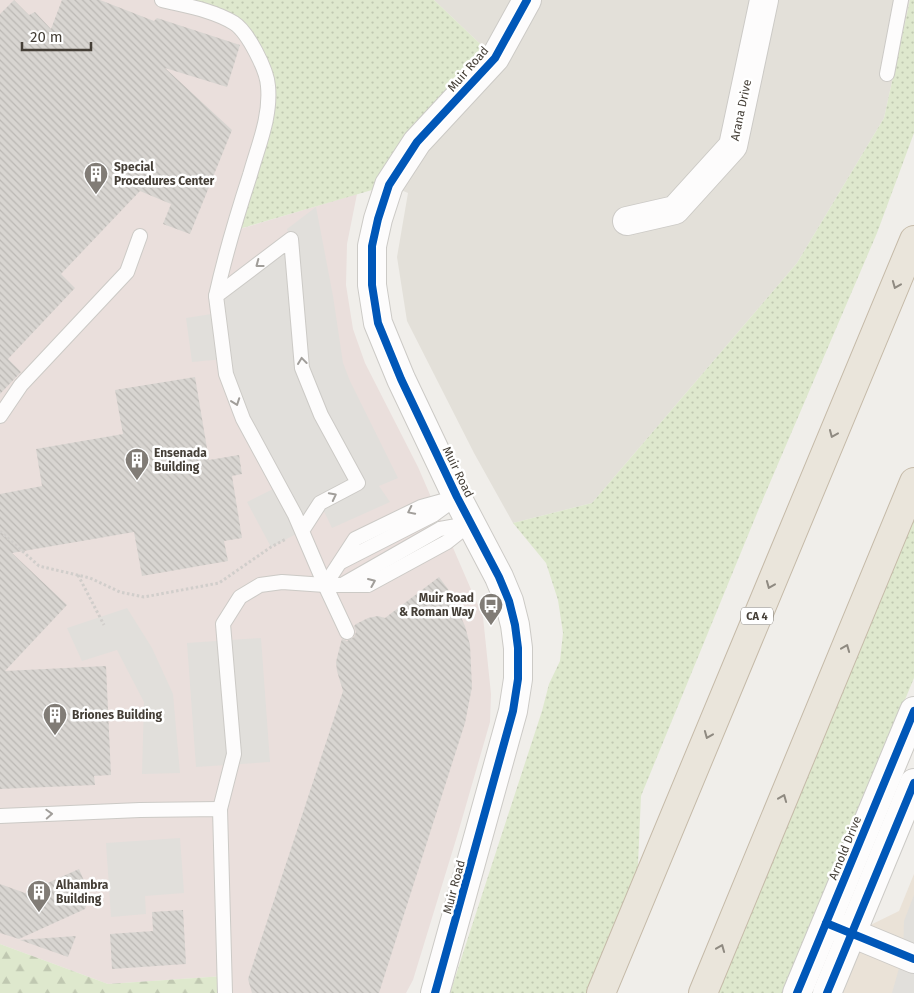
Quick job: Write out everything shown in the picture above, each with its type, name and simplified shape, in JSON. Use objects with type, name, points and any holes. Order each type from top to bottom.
[{"type":"highway","name":"CA 4","points":[[601,993],[914,240]]},
{"type":"highway","points":[[703,993],[914,482]]},
{"type":"street","name":"Muir Road","points":[[436,993],[513,711],[518,679],[517,634],[509,601],[499,577],[402,379],[378,323],[372,285],[372,246],[389,185],[417,142],[495,58],[527,0]]},
{"type":"street","name":"Arana Drive","points":[[627,221],[675,210],[733,146],[764,0]]},
{"type":"street","name":"Arnold Drive","points":[[798,993],[914,711]]},
{"type":"street","points":[[827,993],[914,783]]},
{"type":"street","points":[[826,923],[914,959]]},
{"type":"lane","points":[[162,0],[215,14],[236,24],[249,40],[260,62],[268,85],[267,119],[222,264],[216,296],[226,374],[242,419],[291,508],[324,585],[347,632]]},
{"type":"lane","points":[[887,74],[900,0]]},
{"type":"lane","points":[[0,416],[21,385],[127,272],[140,236]]},
{"type":"lane","points":[[216,296],[291,239],[302,368],[321,415],[358,483],[320,503],[302,531]]},
{"type":"lane","points":[[324,585],[340,562],[433,516],[458,496]]},
{"type":"lane","points":[[225,993],[220,809],[234,754],[223,624],[240,597],[260,585],[282,582],[324,585],[368,585],[447,542],[471,523]]},
{"type":"lane","points":[[0,816],[140,810],[220,809]]},
{"type":"path","points":[[0,531],[39,566],[90,578],[120,592],[144,596],[219,583],[271,547],[302,531]]},
{"type":"path","points":[[78,575],[104,625]]},
{"type":"shaded area","points":[[0,0],[162,0],[236,24],[268,85],[233,231],[357,194],[347,244],[346,285],[353,329],[365,363],[418,467],[483,617],[491,694],[490,722],[413,980],[406,993],[225,993],[224,976],[108,984],[0,944]]},
{"type":"shaded area","points":[[434,0],[910,0],[884,118],[797,263],[592,503],[513,523],[474,453],[407,321],[397,257],[408,193],[389,185],[495,58]]},
{"type":"shaded area","points":[[316,207],[333,296],[343,363],[398,478],[379,486],[390,502],[332,528],[320,503],[302,531],[271,547],[247,502],[279,486],[224,359],[192,362],[186,318],[218,313],[216,296],[291,240],[287,229]]},
{"type":"shaded area","points":[[127,608],[152,648],[173,694],[180,773],[142,774],[144,702],[117,650],[82,661],[67,628]]},
{"type":"shaded area","points":[[261,638],[270,762],[196,767],[187,643]]},
{"type":"shaded area","points":[[180,838],[184,893],[145,896],[146,914],[111,917],[106,843]]},
{"type":"shaded area","points":[[914,874],[914,993],[827,993],[852,934],[899,911]]},
{"type":"shaded area","points":[[914,895],[914,993],[892,993],[903,954],[904,921]]},
{"type":"green space","points":[[162,0],[434,0],[495,58],[389,185],[232,231],[268,85],[236,24]]},
{"type":"green space","points":[[910,0],[914,0],[914,133],[877,233],[760,506],[641,796],[636,910],[601,993],[450,993],[542,711],[549,684],[560,661],[563,633],[558,600],[546,563],[513,523],[592,503],[797,263],[884,118]]},
{"type":"green space","points":[[914,482],[914,678],[783,993],[703,993]]},
{"type":"green space","points":[[0,944],[108,984],[224,976],[225,993],[0,993]]},
{"type":"building","name":"Special Procedures Center","points":[[14,0],[29,15],[35,12],[51,29],[62,0],[100,0],[154,21],[157,18],[240,45],[227,87],[165,68],[232,130],[190,234],[163,224],[171,204],[140,191],[61,274],[75,288],[8,359],[21,372],[0,394],[0,14]]},
{"type":"building","name":"Ensenada Building","points":[[195,377],[209,460],[239,455],[242,474],[232,476],[242,538],[224,541],[228,561],[142,576],[134,532],[12,553],[67,605],[5,671],[106,666],[111,775],[94,776],[95,785],[0,789],[0,494],[42,486],[36,449],[123,434],[115,390]]},
{"type":"building","points":[[439,577],[448,589],[465,626],[470,645],[472,687],[465,723],[379,993],[252,993],[248,979],[343,691],[336,662],[342,639],[347,641],[354,637],[356,632],[354,626],[368,618],[378,616],[385,618]]},
{"type":"building","name":"Alhambra Building","points":[[79,869],[90,895],[85,909],[19,939],[0,933],[0,884],[25,893]]},
{"type":"building","points":[[183,910],[186,964],[112,969],[110,934],[153,931],[152,912]]},
{"type":"building","points":[[76,936],[68,957],[20,940]]},
{"type":"cycle path","points":[[435,993],[513,711],[518,679],[518,648],[509,601],[499,577],[457,497],[401,379],[378,323],[372,285],[372,246],[389,185],[417,142],[495,58],[527,0]]},
{"type":"cycle path","points":[[797,993],[914,711]]},
{"type":"cycle path","points":[[827,993],[914,783]]},
{"type":"cycle path","points":[[826,923],[914,959]]},
{"type":"place","name":"Special Procedures Center","points":[[96,195]]},
{"type":"place","name":"Ensenada Building","points":[[137,481]]},
{"type":"place","name":"Muir Road & Roman Way","points":[[491,626]]},
{"type":"place","name":"Briones Building","points":[[55,736]]},
{"type":"place","name":"Alhambra Building","points":[[39,913]]}]
